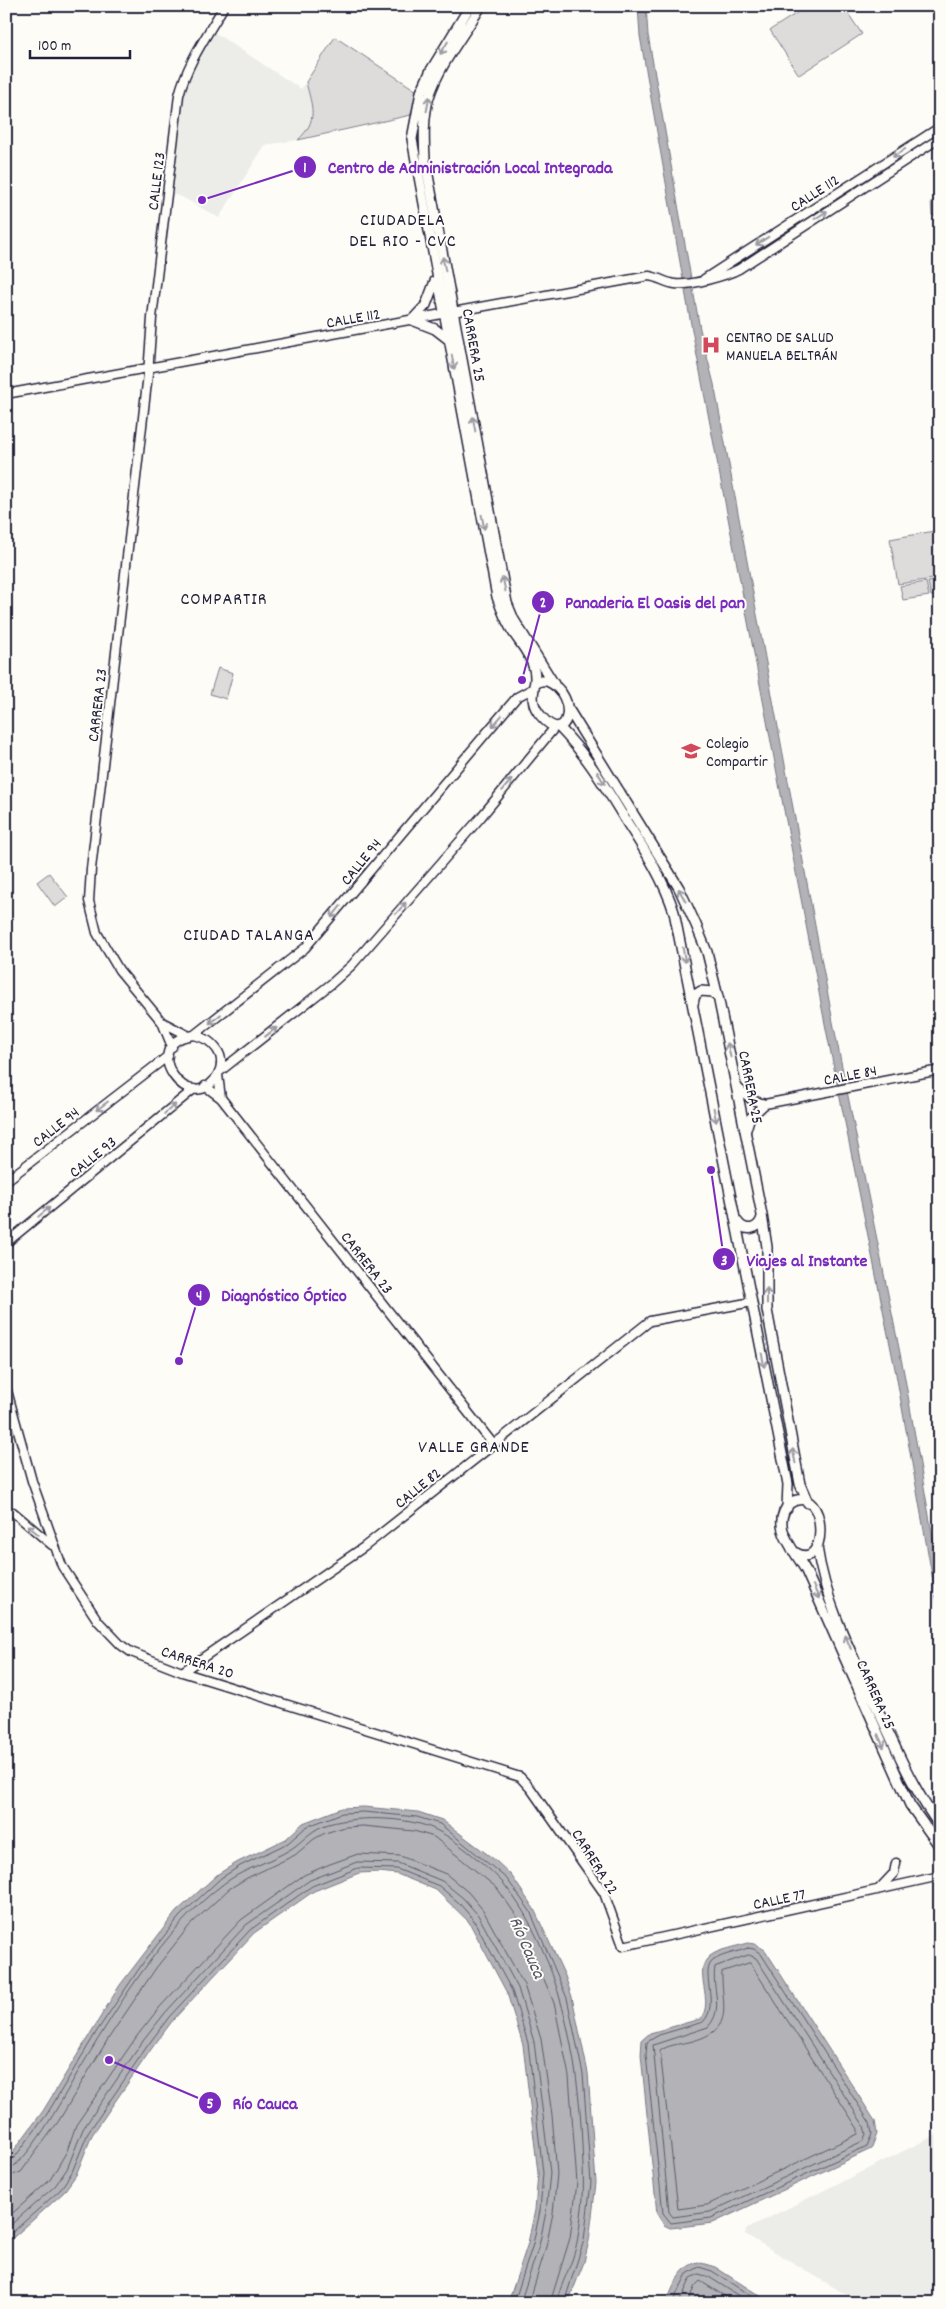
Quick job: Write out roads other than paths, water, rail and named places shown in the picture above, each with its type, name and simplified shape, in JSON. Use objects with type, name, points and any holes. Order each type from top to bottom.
[{"type":"main road","name":"CARRERA 25","points":[[470,6],[431,70],[420,92],[412,139],[435,273],[497,597],[510,628],[532,663],[534,687]]},
{"type":"main road","name":"CARRERA 25","points":[[482,6],[436,80],[429,98],[424,138],[428,182],[454,312],[507,603],[514,620],[557,688]]},
{"type":"main road","points":[[435,273],[431,295],[426,305],[412,320],[435,329],[448,339]]},
{"type":"main road","points":[[557,727],[566,722],[569,710],[557,688],[544,681],[534,687],[532,700],[538,712],[548,723],[557,727],[589,761],[667,890],[680,933],[788,1484],[787,1508],[783,1528],[792,1550],[804,1554],[811,1552],[817,1547],[821,1536],[820,1521],[816,1512],[808,1503],[796,1501],[787,1508]]},
{"type":"main road","name":"CARRERA 25","points":[[569,710],[687,903],[707,952],[737,1087],[768,1247],[767,1310],[800,1484],[808,1503]]},
{"type":"main road","points":[[694,1007],[694,999],[702,991],[713,992],[719,1001]]},
{"type":"main road","points":[[736,1219],[742,1227],[751,1229],[759,1224],[762,1215]]},
{"type":"main road","name":"CARRERA 25","points":[[817,1547],[823,1579],[860,1671],[918,1797],[940,1826]]},
{"type":"main road","name":"CARRERA 25","points":[[792,1550],[806,1571],[910,1805],[940,1848]]},
{"type":"street","name":"CALLE 123","points":[[149,369],[152,318],[179,95],[192,57],[224,6]]},
{"type":"street","name":"CALLE 112","points":[[701,280],[940,127]]},
{"type":"street","name":"CALLE 112","points":[[6,394],[649,276],[674,284],[718,279],[739,269],[940,138]]},
{"type":"street","name":"CARRERA 23","points":[[149,369],[89,901],[97,933],[107,951],[119,970],[162,1022],[172,1047]]},
{"type":"street","name":"CALLE 94","points":[[191,1036],[305,948],[517,697],[534,687]]},
{"type":"street","points":[[221,1098],[218,1074],[221,1064],[216,1048],[210,1041],[191,1036],[172,1047],[168,1056],[171,1074],[176,1082],[194,1089],[205,1086],[218,1074],[277,1028],[352,965],[557,727]]},
{"type":"street","name":"CARRERA 23","points":[[162,1022],[191,1036]]},
{"type":"street","name":"CALLE 94","points":[[6,1181],[168,1056]]},
{"type":"street","name":"CALLE 84","points":[[765,1104],[940,1070]]},
{"type":"street","name":"CARRERA 23","points":[[205,1086],[221,1098],[493,1444]]},
{"type":"street","points":[[737,1087],[747,1097],[765,1104],[750,1118],[746,1131]]},
{"type":"street","name":"CALLE 93","points":[[6,1243],[194,1089]]},
{"type":"street","name":"CALLE 82","points":[[182,1672],[364,1547],[650,1321],[752,1302]]},
{"type":"street","name":"CARRERA 20","points":[[6,1387],[54,1547],[62,1566],[108,1634],[131,1652],[182,1672],[512,1774],[526,1782],[535,1794]]},
{"type":"street","points":[[13,1512],[54,1547]]},
{"type":"street","name":"CARRERA 22","points":[[535,1794],[604,1893],[623,1946]]},
{"type":"street","points":[[878,1890],[894,1873],[896,1863]]},
{"type":"street","name":"CALLE 77","points":[[623,1946],[940,1876]]},
{"type":"water","points":[[638,6],[646,6],[648,35],[700,329],[714,384],[833,1022],[904,1373],[940,1578],[940,1620],[896,1374],[825,1024],[692,330],[640,36]]},
{"type":"water","name":"Río Cauca","points":[[364,1807],[418,1812],[442,1820],[495,1860],[511,1875],[534,1909],[565,1976],[572,1997],[588,2073],[596,2183],[589,2241],[584,2262],[568,2303],[508,2303],[528,2243],[535,2210],[538,2173],[523,2045],[507,1993],[469,1922],[436,1890],[397,1874],[379,1872],[359,1873],[314,1891],[254,1933],[173,2020],[152,2048],[92,2135],[76,2175],[63,2193],[6,2244],[6,2161],[43,2111],[120,1985],[176,1912],[218,1874],[238,1862],[286,1839],[303,1823],[342,1808]]},
{"type":"water","points":[[747,1943],[755,1944],[765,1950],[875,2121],[877,2134],[871,2149],[713,2223],[670,2228],[664,2225],[657,2214],[641,2055],[642,2040],[650,2033],[700,2019],[706,2004],[703,1978],[705,1962],[710,1956],[718,1952]]},
{"type":"water","points":[[698,2262],[715,2267],[771,2303],[666,2303],[682,2273],[691,2264]]},
{"type":"place","name":"Centro de Administración Local Integrada","points":[[202,200]]},
{"type":"place","name":"CENTRO DE SALUD MANUELA BELTRÁN","points":[[711,345]]},
{"type":"place","name":"Panaderia El Oasis del pan","points":[[522,680]]},
{"type":"place","name":"Colegio Compartir","points":[[691,751]]},
{"type":"place","name":"Viajes al Instante","points":[[711,1170]]},
{"type":"place","name":"Diagnóstico Óptico","points":[[179,1361]]},
{"type":"place","name":"Río Cauca","points":[[109,2060]]},
{"type":"district","name":"CIUDADELA DEL RIO - CVC","points":[[403,229]]},
{"type":"district","name":"COMPARTIR","points":[[224,598]]},
{"type":"district","name":"CIUDAD TALANGA","points":[[249,934]]},
{"type":"district","name":"VALLE GRANDE","points":[[474,1446]]}]
